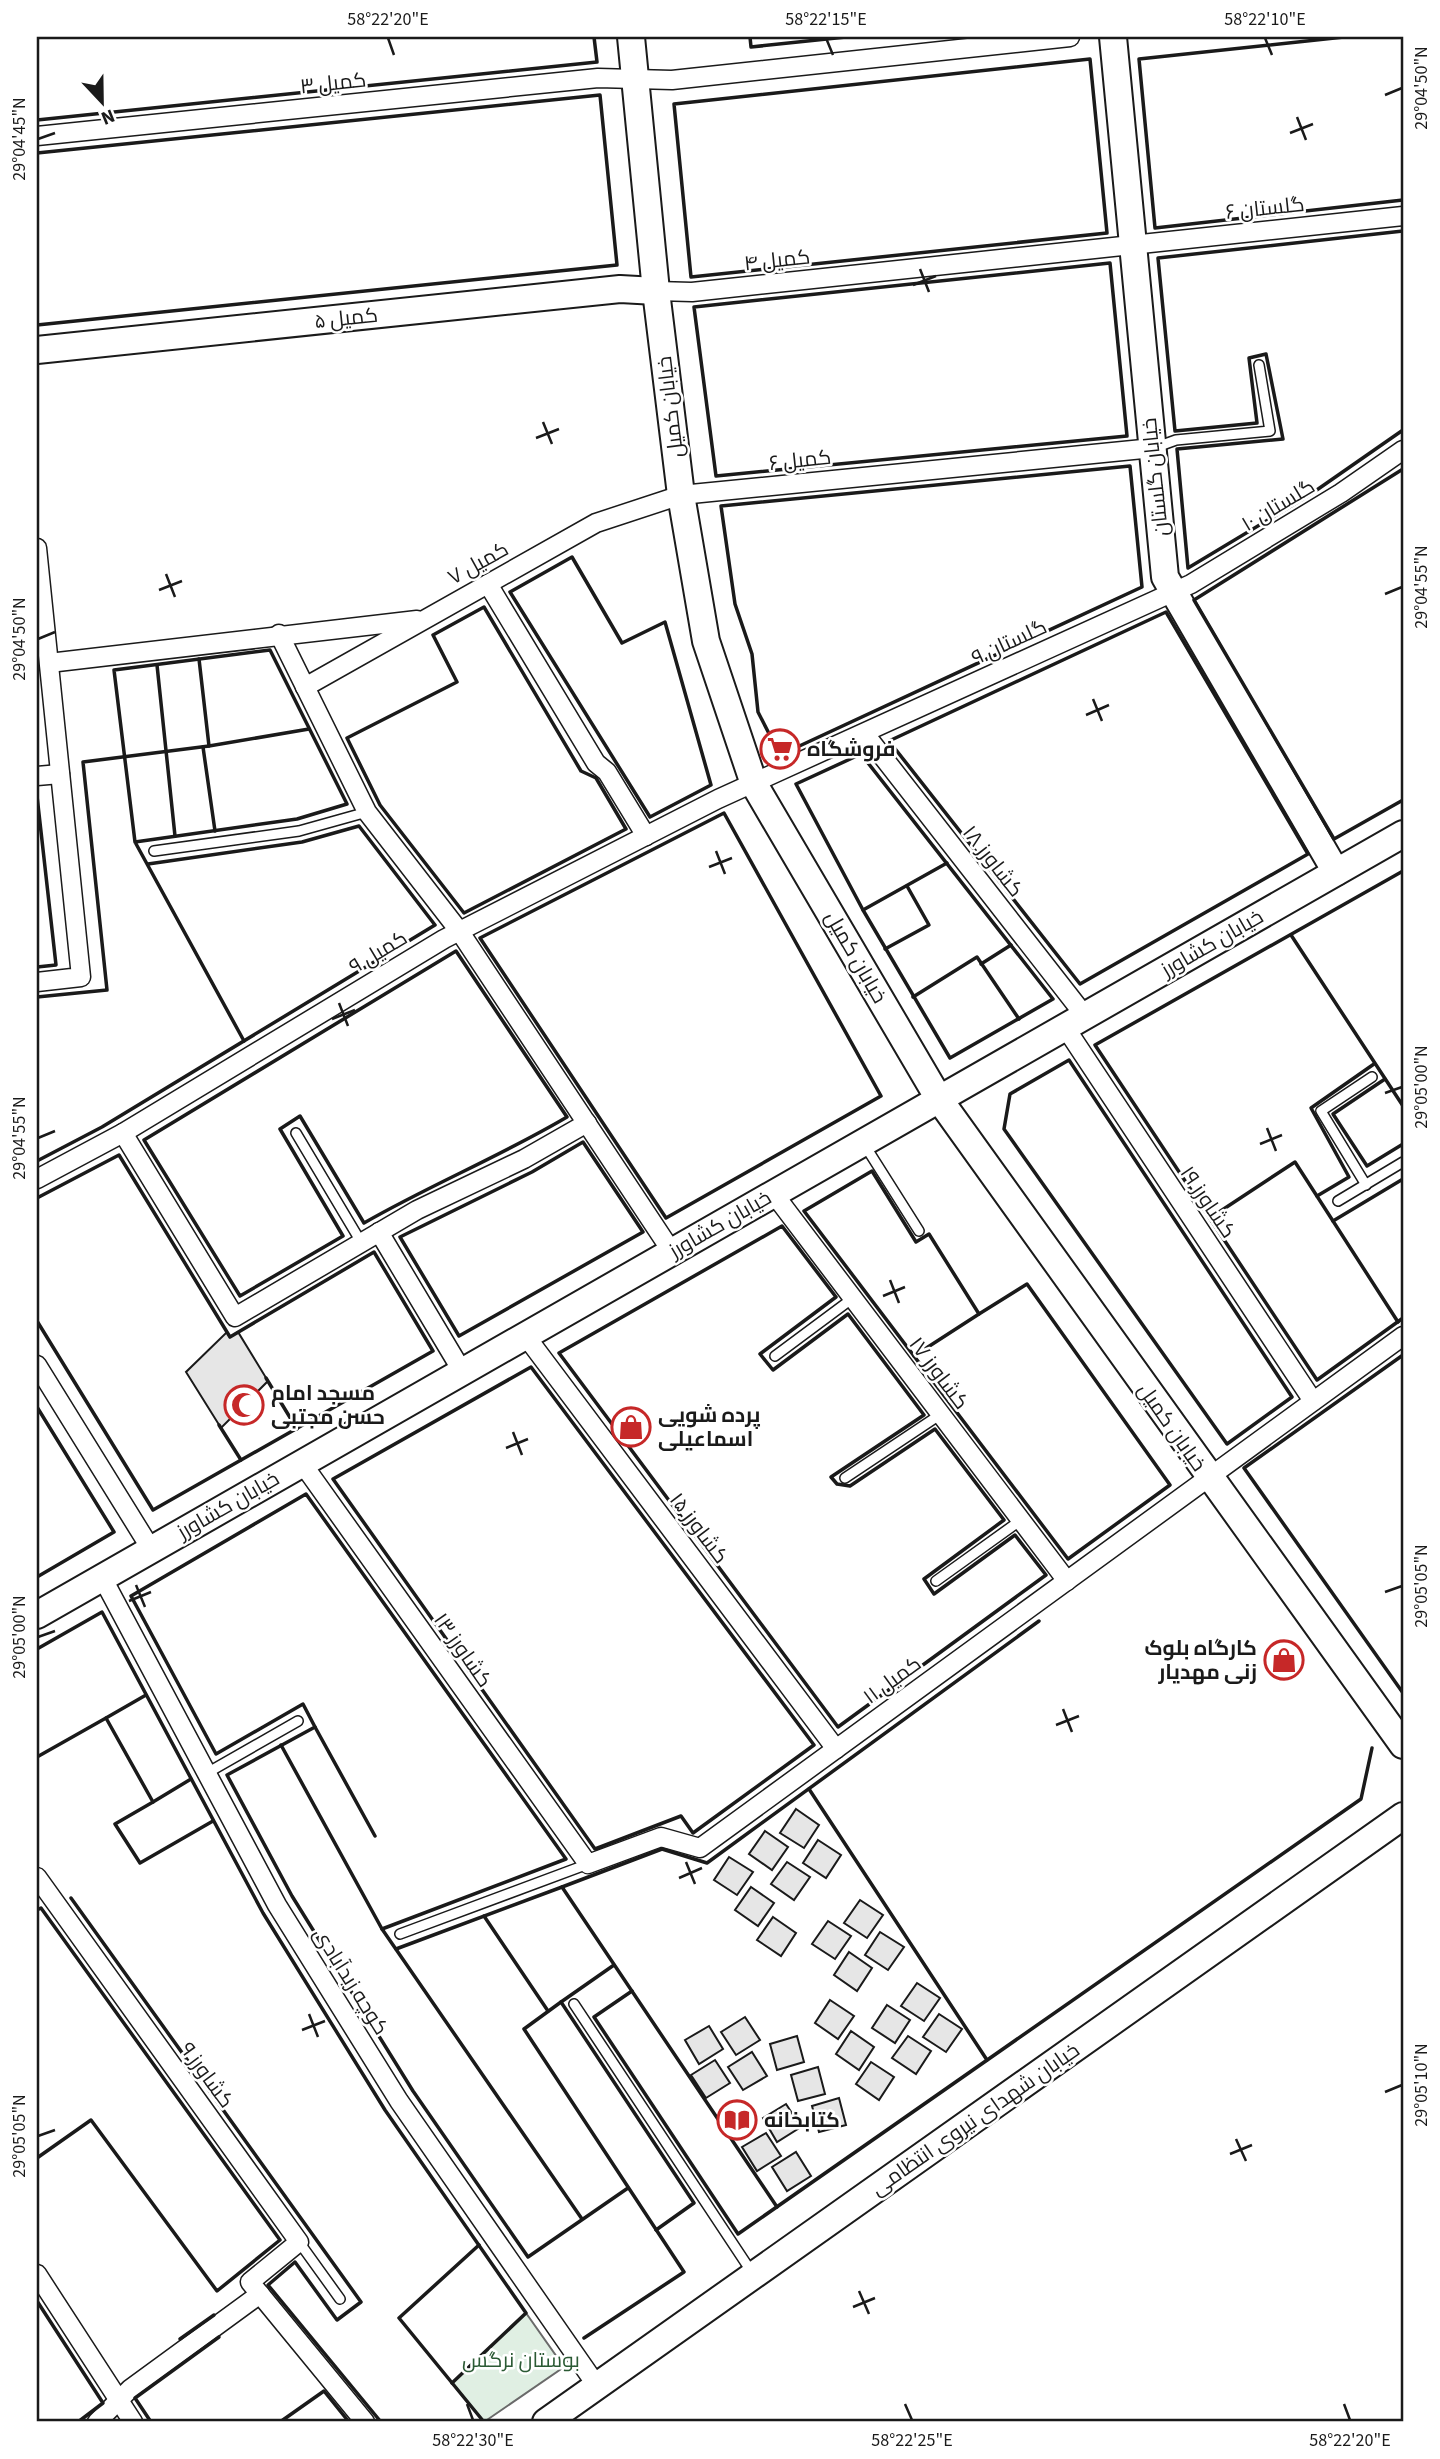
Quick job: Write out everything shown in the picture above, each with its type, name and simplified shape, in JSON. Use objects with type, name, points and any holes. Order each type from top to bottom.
[{"type":"street","name":"خیابان کمیل","points":[[631,37],[656,291],[681,495],[706,641],[754,784],[939,1099],[1208,1478],[1403,1745]]},
{"type":"street","name":"کمیل ۳","points":[[37,136],[598,78],[672,80],[1070,37]]},
{"type":"street","name":"خیابان گلستان","points":[[1113,37],[1165,577],[1336,872]]},
{"type":"street","name":"گلستان ۶","points":[[903,269],[1403,216]]},
{"type":"street","name":"کمیل ۴","points":[[656,291],[692,292],[903,269]]},
{"type":"street","name":"کمیل ۵","points":[[37,350],[620,289],[656,291]]},
{"type":"street","name":"کمیل ۶","points":[[681,495],[1153,448]]},
{"type":"street","name":"گلستان ۱۰","points":[[1172,592],[1191,584],[1341,493],[1403,450]]},
{"type":"street","name":"کمیل ۷","points":[[305,687],[596,523],[681,495]]},
{"type":"street","points":[[37,548],[81,978],[37,982]]},
{"type":"street","points":[[488,584],[596,763],[607,772],[646,836]]},
{"type":"street","name":"گلستان ۹","points":[[754,784],[1172,592]]},
{"type":"street","points":[[49,663],[425,619]]},
{"type":"street","points":[[279,634],[367,812],[460,932],[672,1252]]},
{"type":"street","name":"کشاورز ۱۸","points":[[865,734],[1075,1022]]},
{"type":"street","points":[[37,776],[60,774]]},
{"type":"street","name":"کمیل ۹","points":[[37,1179],[123,1133],[460,932],[646,836],[754,784]]},
{"type":"street","name":"خیابان کشاورز","points":[[37,1615],[1403,834]]},
{"type":"street","name":"کشاورز ۱۹","points":[[1075,1022],[1313,1401]]},
{"type":"street","points":[[123,1133],[235,1317],[417,1210],[524,1159],[587,1123]]},
{"type":"street","name":"کشاورز ۱۷","points":[[774,1194],[1067,1581]]},
{"type":"street","points":[[379,1232],[462,1371]]},
{"type":"street","name":"کشاورز ۱۵","points":[[526,1335],[836,1749]]},
{"type":"street","name":"کمیل ۱۱","points":[[587,1864],[661,1837],[700,1848],[1403,1336]]},
{"type":"street","points":[[37,1365],[151,1549]]},
{"type":"street","name":"کشاورز ۱۳","points":[[302,1463],[587,1864]]},
{"type":"street","name":"کوچه زیدآبادی","points":[[102,1577],[277,1905],[399,2101],[597,2386]]},
{"type":"street","name":"خیابان شهدای نیروی انتظامی","points":[[546,2422],[1403,1816]]},
{"type":"street","name":"کشاورز ۹","points":[[37,1877],[299,2242]]},
{"type":"street","points":[[97,2422],[130,2389],[255,2288],[299,2242]]},
{"type":"street","points":[[37,2274],[133,2422]]},
{"type":"street","points":[[255,2288],[365,2422]]},
{"type":"lane","points":[[1153,448],[1176,440],[1270,431],[1259,365]]},
{"type":"lane","points":[[154,851],[299,831],[367,812]]},
{"type":"lane","points":[[1366,1185],[1321,1111],[1372,1077]]},
{"type":"lane","points":[[296,1133],[361,1242]]},
{"type":"lane","points":[[863,1142],[919,1231]]},
{"type":"lane","points":[[1338,1201],[1403,1162]]},
{"type":"lane","points":[[775,1356],[853,1298]]},
{"type":"lane","points":[[845,1478],[941,1414]]},
{"type":"lane","points":[[936,1581],[1021,1520]]},
{"type":"lane","points":[[207,1773],[298,1721]]},
{"type":"lane","points":[[400,1934],[587,1864]]},
{"type":"lane","points":[[574,2004],[754,2276]]},
{"type":"lane","name":"کشاورز ۹","points":[[299,2242],[340,2298]]},
{"type":"green space","name":"بوستان نرگس","points":[[526,2313],[564,2367],[484,2422],[452,2383]]},
{"type":"building","points":[[227,1332],[230,1337],[238,1332],[268,1381],[221,1428],[186,1372]]},
{"type":"building","points":[[796,1809],[819,1825],[804,1848],[780,1833]]},
{"type":"building","points":[[765,1831],[788,1847],[772,1870],[749,1854]]},
{"type":"building","points":[[818,1840],[841,1855],[826,1878],[803,1863]]},
{"type":"building","points":[[729,1857],[753,1872],[737,1895],[714,1880]]},
{"type":"building","points":[[787,1862],[810,1877],[794,1900],[771,1884]]},
{"type":"building","points":[[751,1887],[774,1903],[758,1926],[735,1910]]},
{"type":"building","points":[[860,1900],[883,1915],[867,1938],[844,1923]]},
{"type":"building","points":[[773,1917],[796,1933],[781,1956],[757,1940]]},
{"type":"building","points":[[828,1921],[851,1936],[835,1959],[812,1944]]},
{"type":"building","points":[[880,1932],[904,1947],[888,1970],[865,1955]]},
{"type":"building","points":[[849,1952],[872,1968],[857,1991],[834,1975]]},
{"type":"building","points":[[917,1983],[940,1998],[924,2021],[901,2006]]},
{"type":"building","points":[[830,2000],[854,2016],[838,2039],[815,2023]]},
{"type":"building","points":[[887,2005],[910,2020],[895,2043],[872,2028]]},
{"type":"building","points":[[939,2014],[962,2029],[946,2052],[923,2037]]},
{"type":"building","points":[[745,2017],[760,2040],[736,2055],[721,2032]]},
{"type":"building","points":[[709,2026],[723,2049],[699,2064],[685,2040]]},
{"type":"building","points":[[851,2031],[874,2047],[859,2070],[836,2054]]},
{"type":"building","points":[[797,2036],[804,2062],[777,2070],[770,2044]]},
{"type":"building","points":[[908,2036],[931,2051],[916,2074],[892,2058]]},
{"type":"building","points":[[752,2052],[767,2076],[743,2090],[728,2067]]},
{"type":"building","points":[[715,2060],[730,2083],[706,2098],[691,2075]]},
{"type":"building","points":[[871,2062],[894,2077],[879,2100],[856,2084]]},
{"type":"building","points":[[818,2067],[825,2094],[798,2101],[791,2075]]},
{"type":"building","points":[[839,2098],[846,2125],[819,2132],[812,2106]]},
{"type":"building","points":[[786,2104],[801,2127],[777,2142],[763,2118]]},
{"type":"building","points":[[766,2133],[781,2156],[757,2171],[742,2147]]},
{"type":"building","points":[[796,2152],[811,2176],[787,2191],[772,2167]]},
{"type":"wall","points":[[37,120],[597,62],[594,37]]},
{"type":"wall","points":[[750,37],[751,47],[846,37]]},
{"type":"wall","points":[[1344,37],[1139,59],[1155,228],[1403,200]]},
{"type":"wall","points":[[1090,59],[1107,233],[691,277],[674,104],[1090,59]]},
{"type":"wall","points":[[37,153],[600,95],[617,265],[37,325]]},
{"type":"wall","points":[[1403,231],[1158,258],[1175,431],[1257,423],[1249,358],[1266,354],[1283,439],[1177,449],[1188,568],[1311,494],[1403,430]]},
{"type":"wall","points":[[1110,263],[1127,436],[716,476],[694,307],[1110,263]]},
{"type":"wall","points":[[1130,466],[1142,587],[780,755],[758,712],[752,654],[735,604],[721,506],[1130,466]]},
{"type":"wall","points":[[1403,469],[1194,600],[1334,839],[1403,800]]},
{"type":"wall","points":[[572,557],[622,643],[665,622],[711,785],[650,817],[510,592],[572,557]]},
{"type":"wall","points":[[484,607],[581,771],[596,778],[626,829],[464,913],[380,805],[347,738],[457,682],[433,635],[484,607]]},
{"type":"wall","points":[[1166,612],[1308,854],[1080,984],[889,741],[1166,612]]},
{"type":"wall","points":[[135,842],[297,819],[347,804],[270,650],[114,670],[135,842],[244,1041]]},
{"type":"wall","points":[[199,659],[209,746]]},
{"type":"wall","points":[[157,665],[175,836]]},
{"type":"wall","points":[[37,997],[107,990],[83,762],[209,746],[309,729]]},
{"type":"wall","points":[[203,747],[215,831]]},
{"type":"wall","points":[[861,754],[1053,999],[950,1058],[863,910],[796,784],[861,754]]},
{"type":"wall","points":[[37,796],[56,965],[37,967]]},
{"type":"wall","points":[[724,813],[881,1096],[666,1218],[480,938],[724,813]]},
{"type":"wall","points":[[37,1161],[102,1127],[435,925],[359,826],[302,842],[148,864]]},
{"type":"wall","points":[[863,910],[947,863]]},
{"type":"wall","points":[[1403,871],[1095,1045],[1317,1380],[1403,1318]]},
{"type":"wall","points":[[885,949],[929,925],[907,886]]},
{"type":"wall","points":[[1291,935],[1403,1106]]},
{"type":"wall","points":[[981,964],[1011,945]]},
{"type":"wall","points":[[456,951],[567,1117],[364,1223],[300,1116],[280,1129],[343,1236],[240,1296],[144,1140],[456,951]]},
{"type":"wall","points":[[913,997],[977,957],[1019,1019]]},
{"type":"wall","points":[[1069,1060],[1292,1397],[1227,1444],[1004,1129],[1010,1094],[1069,1060]]},
{"type":"wall","points":[[1317,1196],[1349,1177],[1311,1108],[1374,1064]]},
{"type":"wall","points":[[1385,1079],[1333,1114],[1367,1166],[1403,1144]]},
{"type":"wall","points":[[583,1142],[643,1232],[459,1336],[400,1237],[532,1172],[583,1142]]},
{"type":"wall","points":[[37,1198],[119,1155],[230,1337],[374,1252],[433,1351],[153,1510],[37,1321]]},
{"type":"wall","points":[[1210,1218],[1295,1162],[1398,1322]]},
{"type":"wall","points":[[872,1171],[916,1242],[929,1234],[979,1314],[1027,1284],[1170,1485],[1068,1559],[804,1211],[872,1171]]},
{"type":"wall","points":[[1333,1221],[1403,1179]]},
{"type":"wall","points":[[782,1226],[836,1297],[760,1354],[773,1370],[848,1314],[924,1415],[831,1477],[837,1484],[850,1486],[935,1429],[1004,1520],[924,1579],[934,1594],[1015,1535],[1046,1575],[838,1727],[559,1353],[782,1226]]},
{"type":"wall","points":[[914,1356],[979,1314]]},
{"type":"wall","points":[[1403,1355],[1244,1468],[1403,1693]]},
{"type":"wall","points":[[531,1367],[814,1745],[693,1833],[681,1816],[595,1849],[333,1479],[531,1367]]},
{"type":"wall","points":[[266,1378],[297,1429]]},
{"type":"wall","points":[[37,1407],[114,1532],[37,1577]]},
{"type":"wall","points":[[219,1425],[241,1460]]},
{"type":"wall","points":[[382,1929],[566,1859],[306,1494],[131,1596],[216,1754],[303,1704],[315,1727],[227,1775],[292,1896],[413,2091],[528,2257],[628,2188]]},
{"type":"wall","points":[[37,1649],[102,1612],[263,1913],[385,2110],[526,2313],[452,2383]]},
{"type":"wall","points":[[777,2207],[562,1887],[662,1849],[707,1863],[1039,1621]]},
{"type":"wall","points":[[106,1718],[146,1695]]},
{"type":"wall","points":[[37,1757],[106,1718],[153,1802],[115,1824],[140,1863],[213,1821]]},
{"type":"wall","points":[[315,1727],[375,1836]]},
{"type":"wall","points":[[281,1745],[382,1929],[582,2219]]},
{"type":"wall","points":[[632,1991],[594,2017],[738,2234],[1361,1799],[1372,1748]]},
{"type":"wall","points":[[153,1802],[191,1779]]},
{"type":"wall","points":[[809,1789],[987,2060]]},
{"type":"wall","points":[[396,1949],[562,1887]]},
{"type":"wall","points":[[71,1898],[361,2302],[337,2320],[295,2262],[268,2285],[381,2422]]},
{"type":"wall","points":[[37,1910],[41,1908],[280,2240],[217,2291],[91,2120],[37,2158]]},
{"type":"wall","points":[[484,1916],[548,2011]]},
{"type":"wall","points":[[614,1965],[561,2002],[694,2203],[656,2230]]},
{"type":"wall","points":[[561,2002],[524,2029],[684,2272],[584,2338]]},
{"type":"wall","points":[[479,2245],[399,2318],[484,2422]]},
{"type":"wall","points":[[37,2301],[103,2403],[78,2422]]},
{"type":"wall","points":[[180,2339],[214,2315]]},
{"type":"wall","points":[[151,2422],[135,2398],[219,2337]]},
{"type":"wall","points":[[280,2422],[324,2391],[349,2422]]},
{"type":"place","name":"فروشگاه","points":[[780,749]]},
{"type":"place","name":"مسجد امام حسن مجتبی","points":[[244,1405]]},
{"type":"place","name":"پرده شویی اسماعیلی","points":[[631,1427]]},
{"type":"place","name":"کارگاه بلوک زنی مهدیار","points":[[1284,1660]]},
{"type":"place","name":"کتابخانه","points":[[737,2120]]}]
